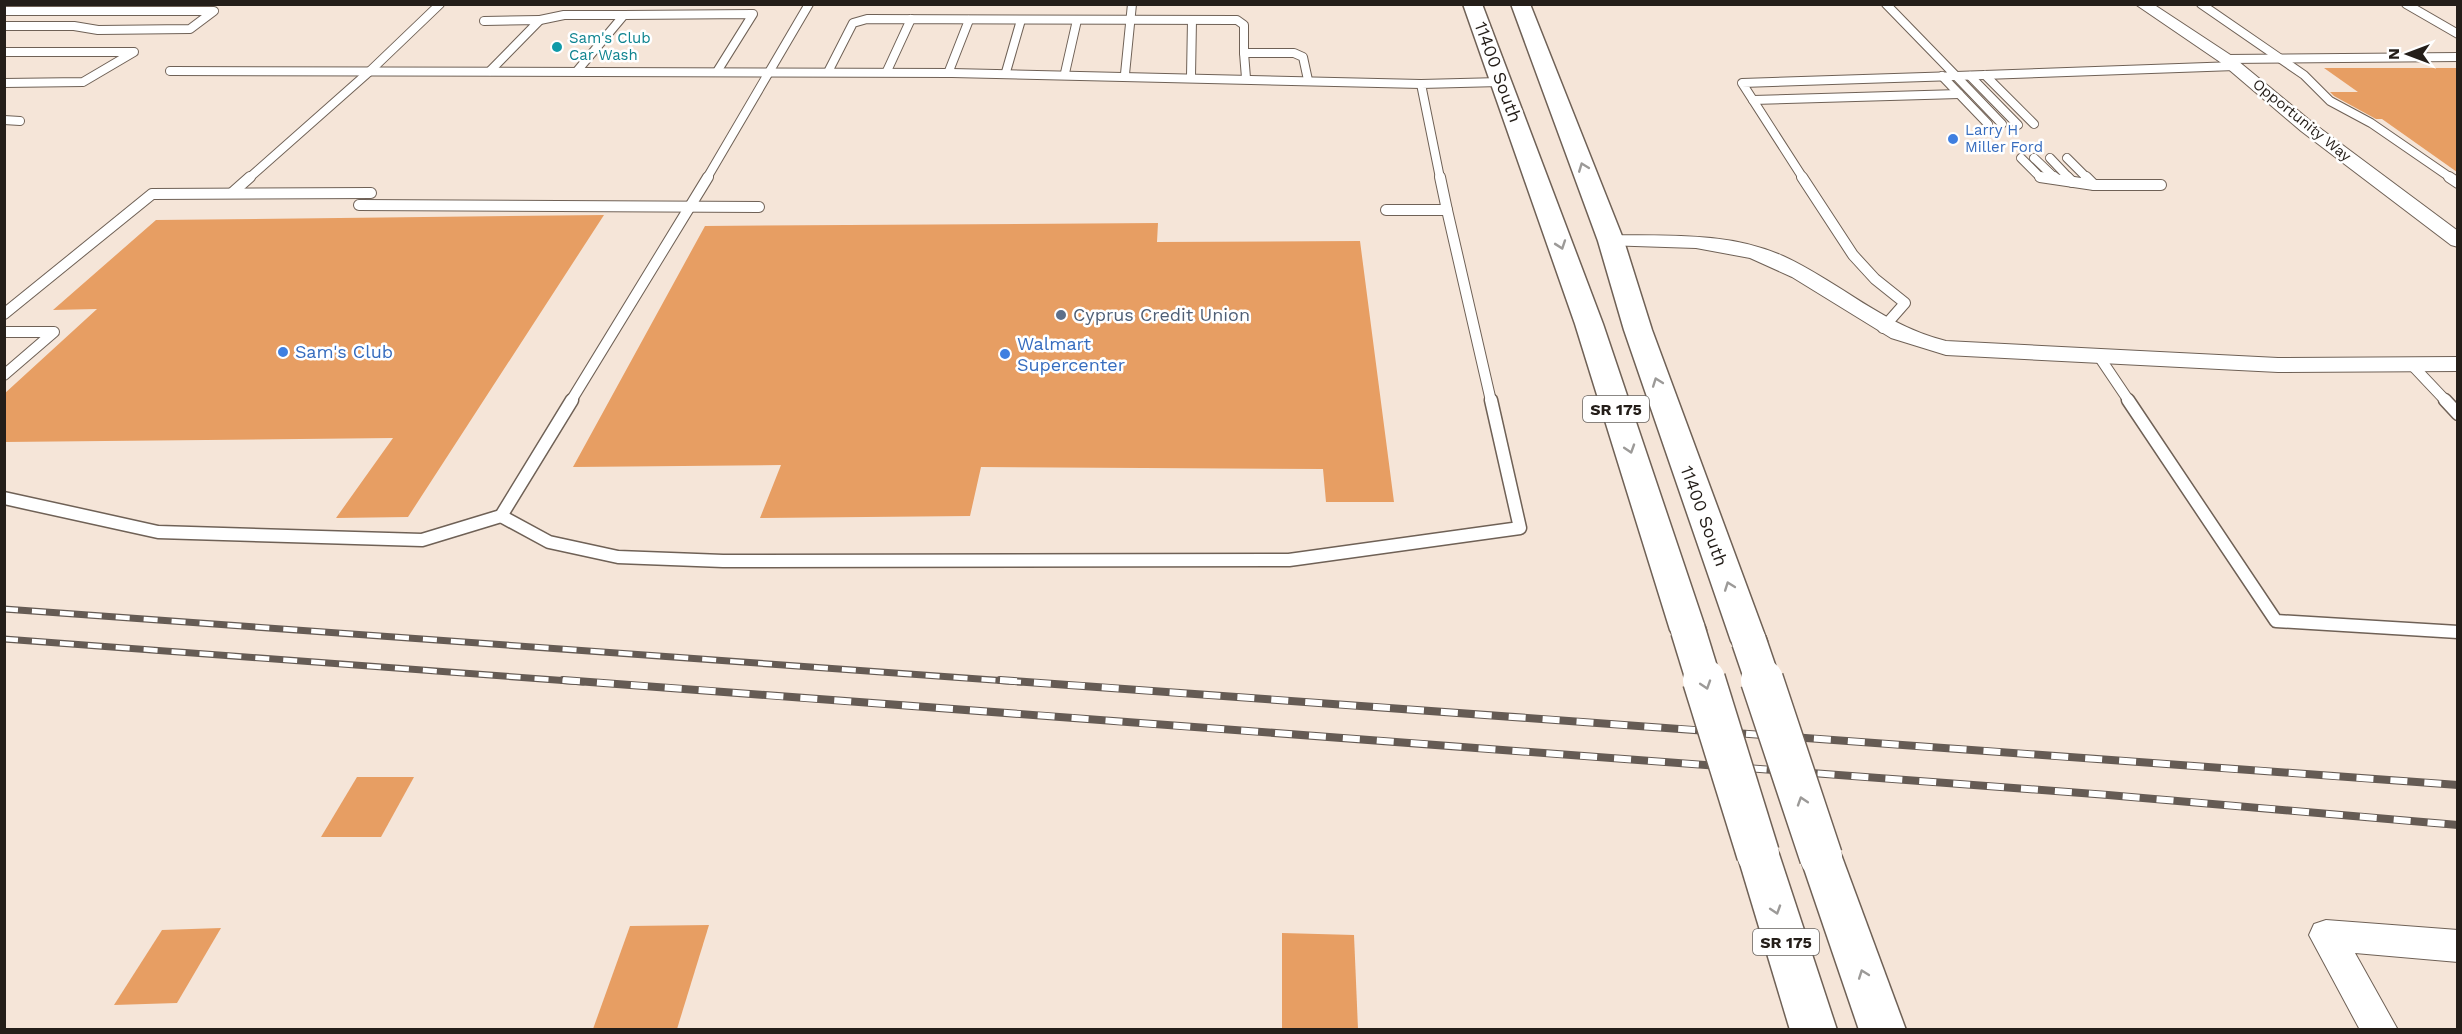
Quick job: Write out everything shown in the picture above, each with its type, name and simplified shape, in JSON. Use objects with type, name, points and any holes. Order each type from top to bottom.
[{"type":"main road","name":"11400 South","points":[[1472,4],[1589,324],[1814,1029]]},
{"type":"main road","name":"11400 South","points":[[1520,4],[1611,241],[1638,330],[1749,641],[1821,856],[1883,1029]]},
{"type":"street","name":"Opportunity Way","points":[[2142,4],[2231,63],[2307,127],[2456,238]]},
{"type":"street","points":[[1611,241],[1695,242],[1749,251],[1802,274],[1883,328],[1924,344],[1946,348],[2278,365],[2457,364]]},
{"type":"street","points":[[2380,1029],[2326,935],[2457,946]]},
{"type":"lane","points":[[5,12],[17,4]]},
{"type":"lane","points":[[232,193],[370,71],[440,4]]},
{"type":"lane","points":[[4,498],[158,532],[422,540],[501,516],[691,206],[809,4]]},
{"type":"lane","points":[[1125,74],[1132,4]]},
{"type":"lane","points":[[1886,4],[2002,124]]},
{"type":"lane","points":[[2201,4],[2304,75],[2330,101],[2352,115],[2371,123],[2456,181]]},
{"type":"lane","points":[[2406,4],[2457,34]]},
{"type":"lane","points":[[4,26],[74,26],[98,30],[190,29],[214,10],[5,12]]},
{"type":"lane","points":[[484,21],[540,20],[564,15],[753,14],[718,70]]},
{"type":"lane","points":[[577,70],[624,15]]},
{"type":"lane","points":[[829,70],[853,23],[867,19],[1237,20],[1243,22],[1246,78]]},
{"type":"lane","points":[[887,71],[911,19]]},
{"type":"lane","points":[[490,71],[540,20]]},
{"type":"lane","points":[[948,72],[969,20]]},
{"type":"lane","points":[[1006,72],[1021,20]]},
{"type":"lane","points":[[1065,73],[1077,20]]},
{"type":"lane","points":[[1191,76],[1192,20]]},
{"type":"lane","points":[[4,52],[134,52],[83,82],[4,82]]},
{"type":"lane","points":[[1244,53],[1294,53],[1302,57],[1308,80]]},
{"type":"lane","points":[[1883,328],[1905,303],[1875,279],[1853,255],[1742,83],[1970,76],[2231,63],[2276,57],[2457,57]]},
{"type":"lane","points":[[170,71],[829,70],[1125,74],[1421,84],[1500,82]]},
{"type":"lane","points":[[1985,75],[2034,124]]},
{"type":"lane","points":[[1942,76],[1988,124]]},
{"type":"lane","points":[[1970,76],[2018,125]]},
{"type":"lane","points":[[501,516],[549,542],[618,557],[723,561],[1289,560],[1520,528],[1447,210],[1421,84]]},
{"type":"lane","points":[[1753,100],[1959,94]]},
{"type":"lane","points":[[4,120],[20,121]]},
{"type":"lane","points":[[2021,158],[2040,177],[2094,185],[2162,186]]},
{"type":"lane","points":[[2034,158],[2056,179]]},
{"type":"lane","points":[[2050,158],[2072,182]]},
{"type":"lane","points":[[2067,158],[2094,185]]},
{"type":"lane","points":[[4,314],[152,194],[371,193],[359,205],[759,207]]},
{"type":"lane","points":[[1386,210],[1447,210]]},
{"type":"lane","points":[[4,332],[54,332],[4,375]]},
{"type":"lane","points":[[2098,354],[2276,621],[2457,632]]},
{"type":"lane","points":[[2411,364],[2457,414]]},
{"type":"building","points":[[2324,68],[2457,68],[2457,172],[2382,119],[2376,119],[2334,96],[2330,92],[2358,92]]},
{"type":"building","name":"Sam's Club","points":[[604,215],[408,517],[336,518],[393,438],[4,442],[4,394],[97,309],[53,310],[156,220]]},
{"type":"building","name":"Walmart Supercenter","points":[[1158,223],[1157,242],[1360,241],[1394,502],[1326,502],[1323,469],[981,467],[970,516],[760,518],[781,465],[573,467],[705,226]]},
{"type":"building","points":[[357,777],[414,777],[381,837],[321,837]]},
{"type":"building","points":[[709,925],[677,1029],[593,1029],[630,926]]},
{"type":"building","points":[[221,928],[177,1003],[114,1005],[162,930]]},
{"type":"building","points":[[1282,933],[1354,935],[1358,1029],[1282,1029]]},
{"type":"railway","points":[[4,609],[1021,682]]},
{"type":"railway","points":[[4,639],[583,682]]},
{"type":"railway","points":[[563,680],[2108,795],[2458,825]]},
{"type":"railway","points":[[1000,680],[2458,785]]},
{"type":"place","name":"Sam's Club Car Wash","points":[[557,47]]},
{"type":"place","name":"Larry H Miller Ford","points":[[1953,139]]},
{"type":"place","name":"Cyprus Credit Union","points":[[1061,315]]},
{"type":"place","name":"Sam's Club","points":[[283,352]]},
{"type":"place","name":"Walmart Supercenter","points":[[1005,354]]}]
